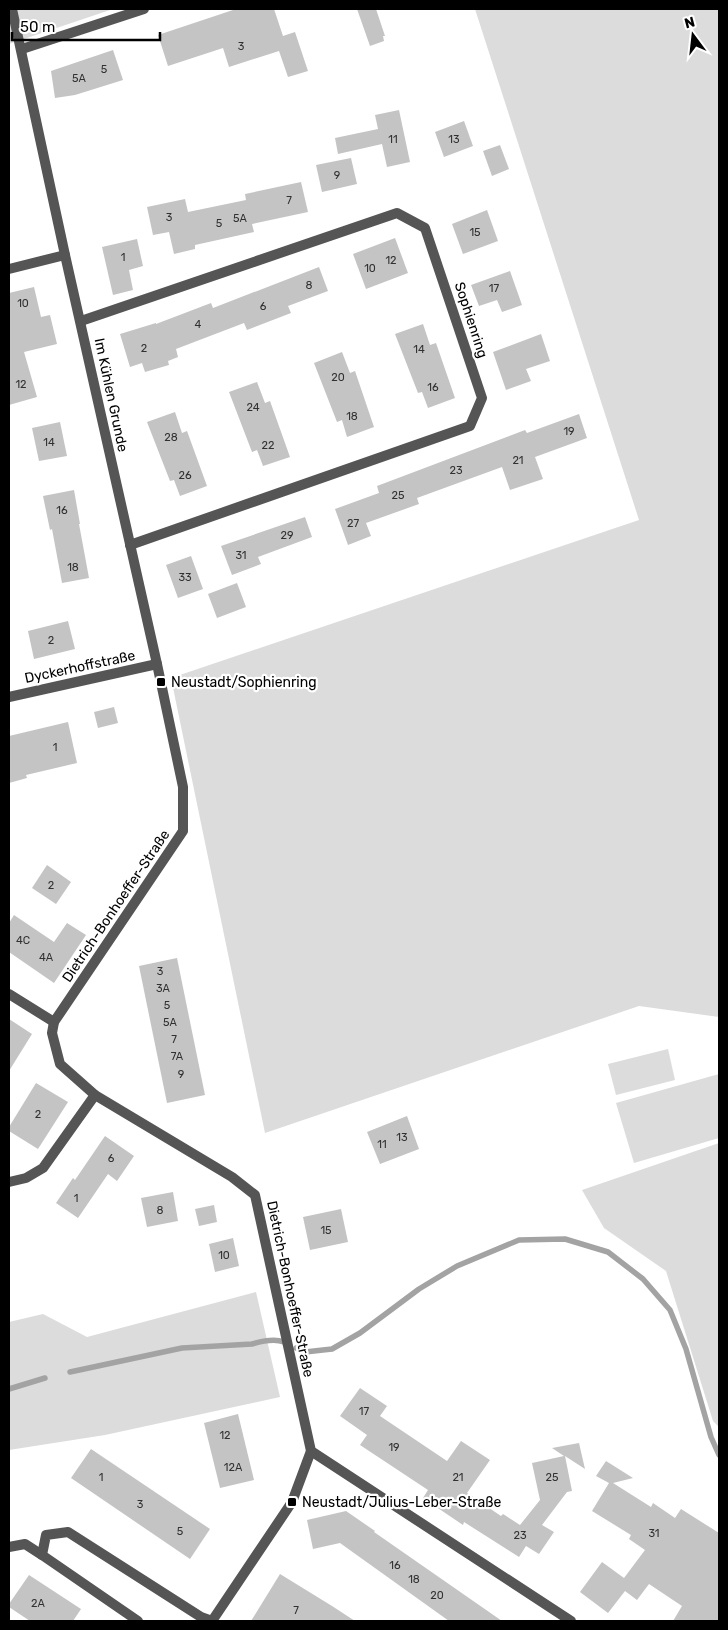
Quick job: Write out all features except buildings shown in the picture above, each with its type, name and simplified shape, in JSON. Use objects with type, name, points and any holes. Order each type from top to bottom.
[{"type":"street","name":"Im Kühlen Grunde","points":[[12,9],[65,255],[158,664],[183,787]]},
{"type":"street","points":[[22,49],[144,9]]},
{"type":"street","name":"Sophienring","points":[[81,321],[397,213],[425,228],[482,398],[470,426],[130,544]]},
{"type":"street","points":[[9,269],[65,255]]},
{"type":"street","name":"Dyckerhoffstraße","points":[[9,697],[158,664]]},
{"type":"street","name":"Dietrich-Bonhoeffer-Straße","points":[[183,787],[183,831],[54,1022],[52,1033],[60,1064],[95,1095],[232,1177],[256,1194],[311,1451]]},
{"type":"street","points":[[9,994],[54,1022]]},
{"type":"street","points":[[9,1182],[26,1178],[43,1168],[95,1095]]},
{"type":"street","points":[[42,1555],[46,1535],[68,1532],[200,1619],[212,1621],[292,1502],[311,1451],[571,1621]]},
{"type":"street","points":[[9,1547],[25,1544],[138,1621]]},
{"type":"shaded area","points":[[9,9],[113,9],[9,44]]},
{"type":"shaded area","points":[[475,9],[719,9],[719,1017],[639,1006],[265,1133],[171,678],[639,520]]},
{"type":"shaded area","points":[[668,1049],[675,1080],[616,1095],[608,1064]]},
{"type":"shaded area","points":[[719,1074],[719,1138],[634,1163],[616,1103]]},
{"type":"shaded area","points":[[719,1143],[719,1427],[713,1421],[666,1271],[604,1228],[582,1190]]},
{"type":"shaded area","points":[[256,1292],[280,1397],[105,1435],[9,1450],[9,1322],[43,1314],[87,1337]]},
{"type":"waterway","points":[[296,1348],[305,1352],[332,1349],[360,1333],[419,1289],[457,1266],[519,1240],[565,1239],[608,1252],[643,1279],[670,1310],[686,1349],[711,1437],[719,1455]]},
{"type":"waterway","points":[[70,1372],[182,1348],[252,1344],[272,1340],[284,1342]]},
{"type":"waterway","points":[[9,1389],[45,1378]]},
{"type":"place","name":"Neustadt/Sophienring","points":[[161,682]]},
{"type":"place","name":"Neustadt/Julius-Leber-Straße","points":[[292,1502]]}]
